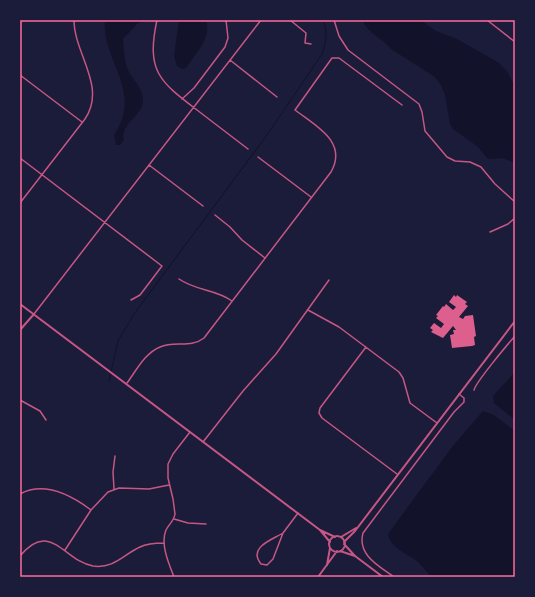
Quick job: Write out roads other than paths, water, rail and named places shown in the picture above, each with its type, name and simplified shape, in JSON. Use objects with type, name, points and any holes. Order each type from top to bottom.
[{"type":"street","points":[[20,203],[83,122],[91,107],[93,89],[76,37],[74,20]]},
{"type":"street","points":[[157,20],[153,48],[156,68],[165,84],[182,100],[248,150]]},
{"type":"street","points":[[182,100],[194,88],[225,47],[228,38],[226,20]]},
{"type":"street","points":[[20,330],[34,314],[261,20]]},
{"type":"street","points":[[290,20],[306,33],[305,43],[311,44]]},
{"type":"street","points":[[334,20],[340,39],[348,50],[419,104],[422,111],[425,131],[447,157],[456,161],[470,162],[481,167],[495,184],[515,202]]},
{"type":"street","points":[[487,20],[515,42]]},
{"type":"street","points":[[127,383],[148,355],[157,348],[167,344],[192,344],[201,341],[334,168],[336,152],[334,144],[327,135],[295,110],[330,60],[336,57],[402,105]]},
{"type":"street","points":[[230,60],[278,97]]},
{"type":"street","points":[[20,75],[83,122]]},
{"type":"street","points":[[258,157],[312,198]]},
{"type":"street","points":[[20,158],[162,266],[140,295],[131,300]]},
{"type":"street","points":[[149,165],[203,206]]},
{"type":"street","points":[[215,215],[230,227],[242,240],[266,258]]},
{"type":"street","points":[[490,232],[515,218]]},
{"type":"street","points":[[179,279],[194,288],[219,293],[232,301]]},
{"type":"street","points":[[203,442],[243,391],[272,359],[329,280]]},
{"type":"street","points":[[20,304],[106,367],[320,530],[330,542],[327,564]]},
{"type":"street","points":[[308,310],[337,326],[400,373],[410,403],[437,423]]},
{"type":"street","points":[[318,577],[515,321]]},
{"type":"street","points":[[474,390],[480,378],[515,336]]},
{"type":"street","points":[[366,347],[320,408],[319,413],[322,418],[398,474]]},
{"type":"street","points":[[394,577],[369,557],[362,544],[365,529],[454,412],[464,402],[464,398],[459,394]]},
{"type":"street","points":[[20,400],[40,411],[46,420]]},
{"type":"street","points":[[174,577],[164,543],[166,530],[174,519],[174,503],[167,472],[170,460],[190,432]]},
{"type":"street","points":[[114,489],[112,472],[115,456]]},
{"type":"street","points":[[65,550],[91,510],[104,494],[114,489],[149,489],[169,485]]},
{"type":"street","points":[[20,494],[33,489],[50,489],[73,498],[91,510]]},
{"type":"street","points":[[283,533],[268,540],[262,546],[258,556],[261,564],[267,565],[272,561],[283,533],[298,513]]},
{"type":"street","points":[[174,519],[188,523],[206,524]]},
{"type":"street","points":[[320,530],[335,537],[340,537],[357,527]]},
{"type":"street","points":[[330,542],[335,537]]},
{"type":"street","points":[[340,537],[355,556],[383,577]]},
{"type":"street","points":[[20,556],[31,545],[43,541],[54,544],[84,563],[101,566],[117,562],[141,546],[164,543]]},
{"type":"street","points":[[330,548],[355,556]]},
{"type":"waterway","points":[[109,381],[118,341],[134,314],[267,135],[322,54],[326,37],[326,29],[323,20]]}]
